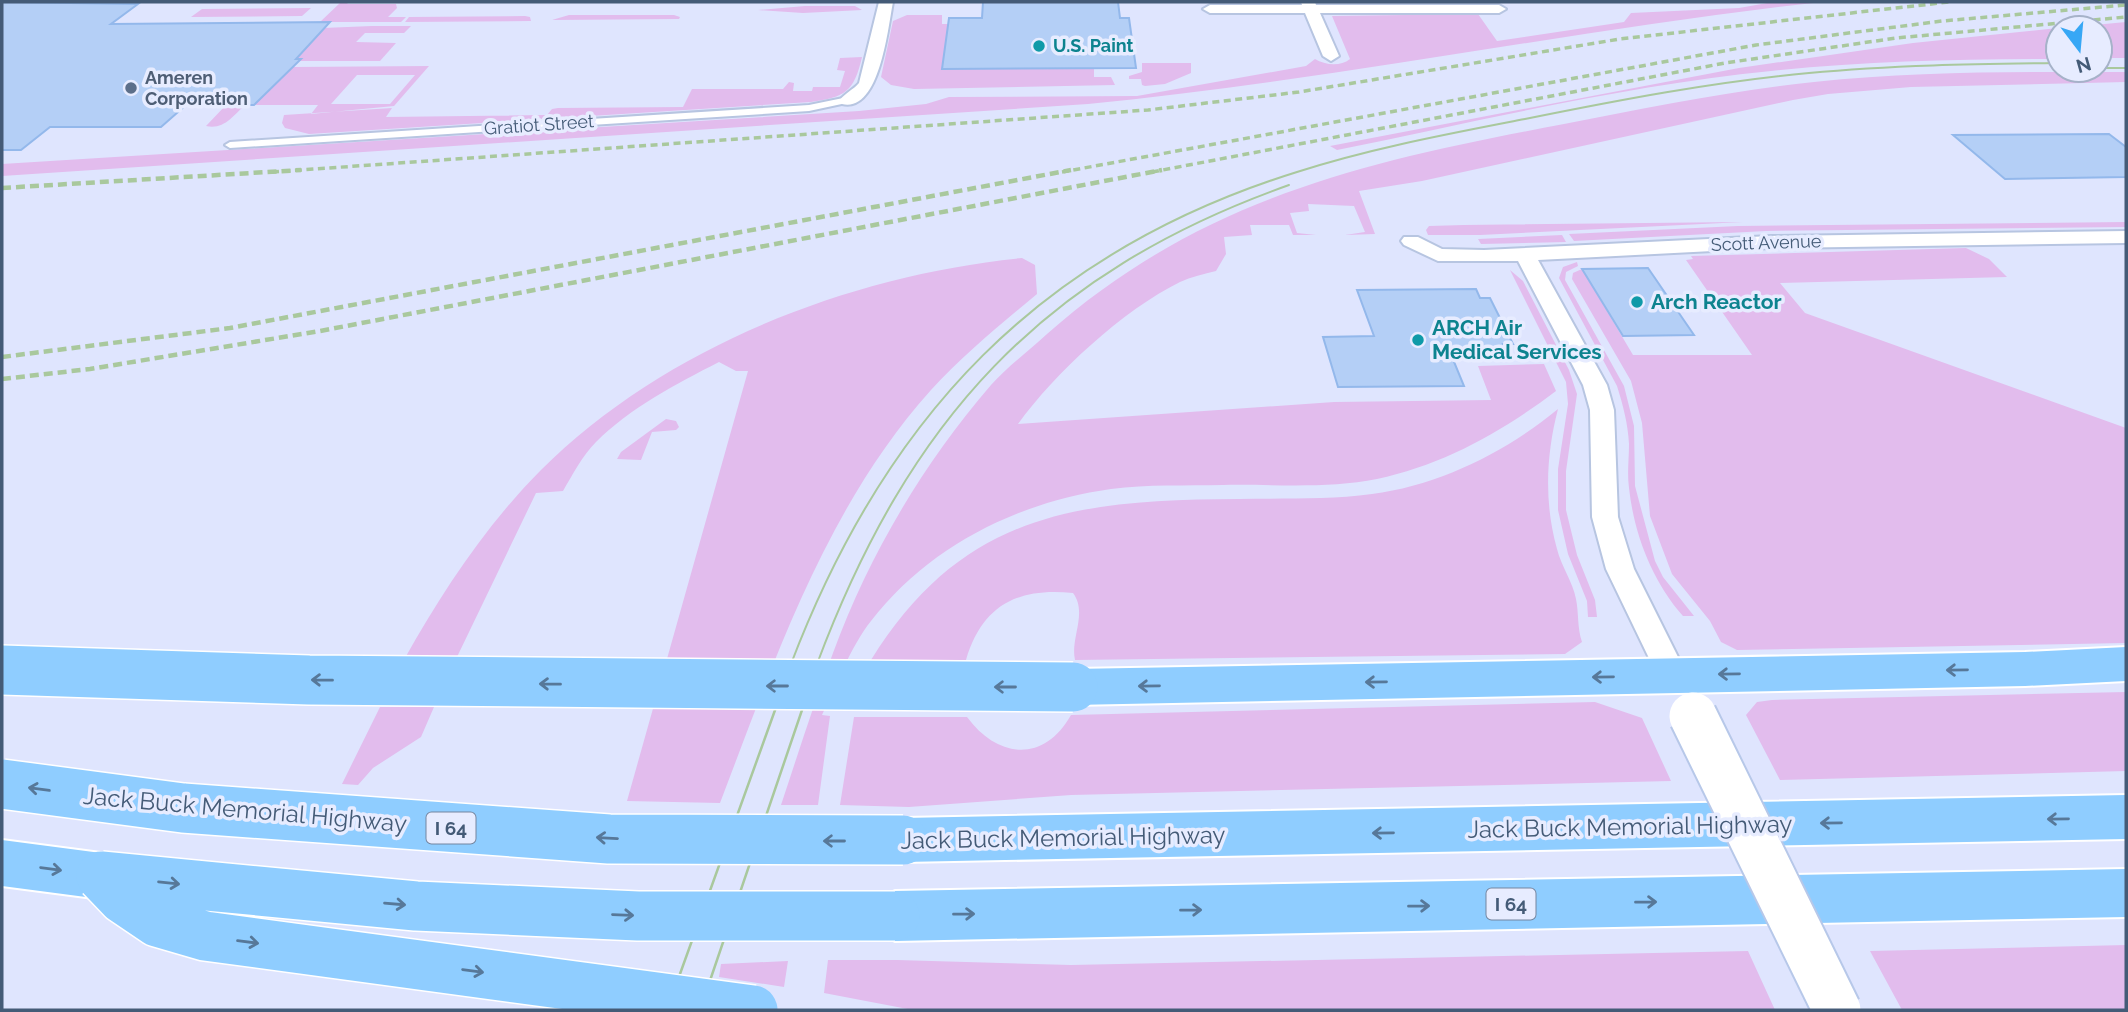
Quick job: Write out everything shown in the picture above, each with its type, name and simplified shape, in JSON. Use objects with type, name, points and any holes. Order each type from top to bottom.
[{"type":"highway","points":[[2,670],[363,681],[1073,687],[2025,669],[2126,664]]},
{"type":"highway","points":[[2025,669],[2126,674]]},
{"type":"highway","name":"Jack Buck Memorial Highway","points":[[2,784],[196,809],[609,839],[903,840],[2126,817]]},
{"type":"highway","name":"I 64","points":[[2,863],[101,876],[442,908],[638,916],[895,916],[2126,893]]},
{"type":"highway","points":[[101,876],[123,899],[157,922],[205,936],[752,1010]]},
{"type":"street","points":[[848,100],[860,93],[867,83],[886,2]]},
{"type":"street","points":[[1310,5],[1331,56]]},
{"type":"street","points":[[1210,9],[1310,5],[1499,9]]},
{"type":"street","name":"Scott Avenue","points":[[1411,241],[1438,255],[1525,256],[1771,242],[2126,237]]},
{"type":"street","points":[[1525,256],[1595,385],[1602,410],[1605,517],[1620,569],[1672,675]]},
{"type":"street","points":[[1693,716],[1837,1010]]},
{"type":"lane","name":"Gratiot Street","points":[[230,145],[809,108],[848,100]]},
{"type":"shaded area","points":[[341,2],[396,4],[397,8],[388,17],[406,17],[401,22],[320,22]]},
{"type":"shaded area","points":[[1773,2],[1822,2],[1639,26],[1272,82],[1088,104],[2,176],[2,164],[859,111],[926,104],[949,97],[1137,96],[1306,66],[1315,59],[1332,64],[1346,62],[1350,59],[1332,16],[1478,14],[1497,41],[1624,22],[1631,13],[1739,8]]},
{"type":"shaded area","points":[[855,6],[862,10],[803,13],[758,10]]},
{"type":"shaded area","points":[[311,8],[302,16],[191,17],[202,9]]},
{"type":"shaded area","points":[[569,15],[674,15],[680,17],[552,20]]},
{"type":"shaded area","points":[[907,15],[942,15],[942,24],[948,24],[942,69],[1094,68],[1094,77],[1111,77],[1115,85],[914,89],[891,85],[881,77],[893,21]]},
{"type":"shaded area","points":[[409,17],[530,17],[531,21],[405,22]]},
{"type":"shaded area","points":[[2126,22],[2126,58],[2114,58],[2114,23]]},
{"type":"shaded area","points":[[411,26],[404,33],[365,33],[356,42],[396,43],[380,61],[290,59],[323,28]]},
{"type":"shaded area","points":[[2044,29],[2044,59],[1878,63],[1717,77],[1554,105],[1337,150],[1330,146],[1739,68],[1913,43]]},
{"type":"shaded area","points":[[862,57],[855,78],[846,91],[832,98],[811,102],[309,134],[285,128],[282,123],[284,115],[392,108],[386,117],[547,115],[552,109],[558,108],[683,107],[692,89],[783,89],[789,82],[794,83],[793,91],[812,91],[813,87],[840,87],[845,71],[837,70],[840,58]]},
{"type":"shaded area","points":[[1142,63],[1191,63],[1191,73],[1165,84],[1145,86],[1142,85],[1141,79],[1129,79],[1129,76],[1142,72]]},
{"type":"shaded area","points":[[429,66],[394,106],[311,114],[318,105],[245,105],[223,124],[206,126],[226,105],[241,105],[278,70],[290,70],[293,67]],"holes":[[[357,75],[415,75],[390,104],[331,104]]]},
{"type":"shaded area","points":[[2114,72],[2126,72],[2126,82],[2114,82]]},
{"type":"shaded area","points":[[2044,73],[2044,84],[1911,87],[1828,94],[1793,100],[1422,181],[1359,191],[1375,234],[1345,235],[1365,232],[1354,206],[1308,204],[1309,211],[1290,213],[1297,233],[1316,235],[1293,235],[1289,225],[1250,225],[1252,235],[1224,237],[1226,254],[1216,271],[1180,282],[1113,326],[1070,364],[1018,424],[1334,402],[1491,400],[1478,366],[1544,364],[1556,391],[1515,420],[1471,445],[1425,465],[1377,479],[1320,485],[1139,486],[1111,489],[1042,505],[978,532],[920,571],[894,594],[871,621],[850,654],[822,715],[830,716],[818,805],[781,805],[826,672],[863,581],[900,512],[943,446],[991,385],[1011,365],[1106,287],[1166,249],[1227,217],[1290,192],[1422,153],[1751,90],[1853,78]]},
{"type":"shaded area","points":[[1743,222],[1480,235],[1428,235],[1426,230],[1429,226],[1464,225]]},
{"type":"shaded area","points":[[2126,222],[2126,227],[1766,231],[1574,241],[1569,234],[1738,226]]},
{"type":"shaded area","points":[[1562,235],[1566,242],[1481,244],[1478,239]]},
{"type":"shaded area","points":[[1966,248],[1989,259],[2007,277],[1780,283],[1805,313],[2126,428],[2126,643],[1737,650],[1721,642],[1710,621],[1672,574],[1650,516],[1642,423],[1631,381],[1572,279],[1573,273],[1582,269],[1633,355],[1752,355],[1686,260],[1693,259],[1691,256]]},
{"type":"shaded area","points":[[1022,258],[1035,265],[1037,294],[969,352],[931,390],[894,435],[861,484],[833,534],[783,640],[720,803],[627,801],[748,371],[736,371],[719,362],[654,398],[609,430],[586,453],[563,491],[536,493],[456,659],[405,658],[434,608],[467,560],[521,491],[590,426],[644,387],[702,353],[763,324],[827,300],[892,281],[957,267]]},
{"type":"shaded area","points":[[1577,262],[1578,266],[1566,272],[1565,280],[1624,386],[1634,426],[1635,486],[1655,561],[1663,577],[1694,616],[1683,616],[1662,588],[1640,539],[1629,488],[1628,429],[1617,386],[1559,278],[1563,267]]},
{"type":"shaded area","points":[[1510,270],[1523,281],[1569,370],[1577,394],[1566,471],[1566,510],[1577,555],[1595,600],[1597,617],[1588,617],[1587,601],[1568,554],[1558,510],[1558,469],[1568,404],[1566,382]]},
{"type":"shaded area","points":[[1558,409],[1549,461],[1548,497],[1559,555],[1577,605],[1582,642],[1565,654],[1075,660],[1079,617],[1077,601],[1073,593],[1053,592],[1019,597],[992,613],[973,641],[966,660],[871,660],[907,611],[945,573],[985,544],[1029,524],[1076,511],[1127,504],[1181,500],[1339,497],[1397,490],[1471,464],[1517,439]]},
{"type":"shaded area","points":[[666,419],[676,421],[679,427],[676,430],[652,432],[641,460],[617,459],[621,452]]},
{"type":"shaded area","points":[[2126,692],[2126,771],[1780,780],[1746,715],[1757,702],[1772,700]]},
{"type":"shaded area","points":[[1595,702],[1642,718],[1671,781],[1071,795],[909,807],[840,805],[854,717],[967,717],[979,731],[993,741],[1020,750],[1034,748],[1048,741],[1060,731],[1071,715]]},
{"type":"shaded area","points":[[380,707],[434,707],[421,737],[373,768],[358,785],[342,784]]},
{"type":"shaded area","points":[[2126,945],[2126,1010],[1902,1010],[1870,951]]},
{"type":"shaded area","points":[[1748,951],[1775,1010],[913,1010],[824,993],[828,960],[1071,965]]},
{"type":"shaded area","points":[[788,961],[784,987],[719,977],[721,964]]},
{"type":"building","name":"Ameren Corporation","points":[[2,2],[138,4],[111,24],[330,22],[296,59],[301,59],[254,105],[186,105],[161,127],[50,127],[21,150],[2,150]]},
{"type":"building","name":"U.S. Paint","points":[[983,2],[1118,2],[1120,18],[1129,18],[1136,68],[942,69],[949,18],[982,18]]},
{"type":"building","points":[[2109,134],[2126,147],[2126,177],[2005,179],[1953,135]]},
{"type":"building","name":"Arch Reactor","points":[[1648,268],[1694,335],[1623,336],[1582,269]]},
{"type":"building","name":"ARCH Air Medical Services","points":[[1476,289],[1480,298],[1490,298],[1513,344],[1503,344],[1510,357],[1452,357],[1464,386],[1338,387],[1323,337],[1374,336],[1357,290]]},
{"type":"tram line","points":[[791,664],[829,575],[874,494],[925,421],[983,355],[1049,298],[1123,248],[1205,206],[1325,163],[1467,130],[1666,92],[1840,70],[2044,63]]},
{"type":"tram line","points":[[2114,68],[2126,68]]},
{"type":"tram line","points":[[817,664],[853,577],[894,499],[941,429],[994,366],[1055,311],[1123,263],[1201,221],[1289,185]]},
{"type":"tram line","points":[[667,1010],[792,663]]},
{"type":"tram line","points":[[700,1010],[818,663]]},
{"type":"railway","points":[[296,170],[1148,110],[1299,92],[1620,39],[1949,2]]},
{"type":"railway","points":[[1062,172],[1756,45],[1942,21],[2126,5]]},
{"type":"railway","points":[[1152,172],[1725,63],[1896,38],[2126,17]]},
{"type":"railway","points":[[2,188],[296,170]]},
{"type":"railway","points":[[272,172],[296,170]]},
{"type":"railway","points":[[296,170],[301,170]]},
{"type":"railway","points":[[2,357],[230,328],[1071,170]]},
{"type":"railway","points":[[2,379],[90,369],[320,331],[1162,170]]},
{"type":"place","name":"U.S. Paint","points":[[1039,46]]},
{"type":"place","name":"Ameren Corporation","points":[[131,88]]},
{"type":"place","name":"Arch Reactor","points":[[1637,302]]},
{"type":"place","name":"ARCH Air Medical Services","points":[[1418,340]]}]
